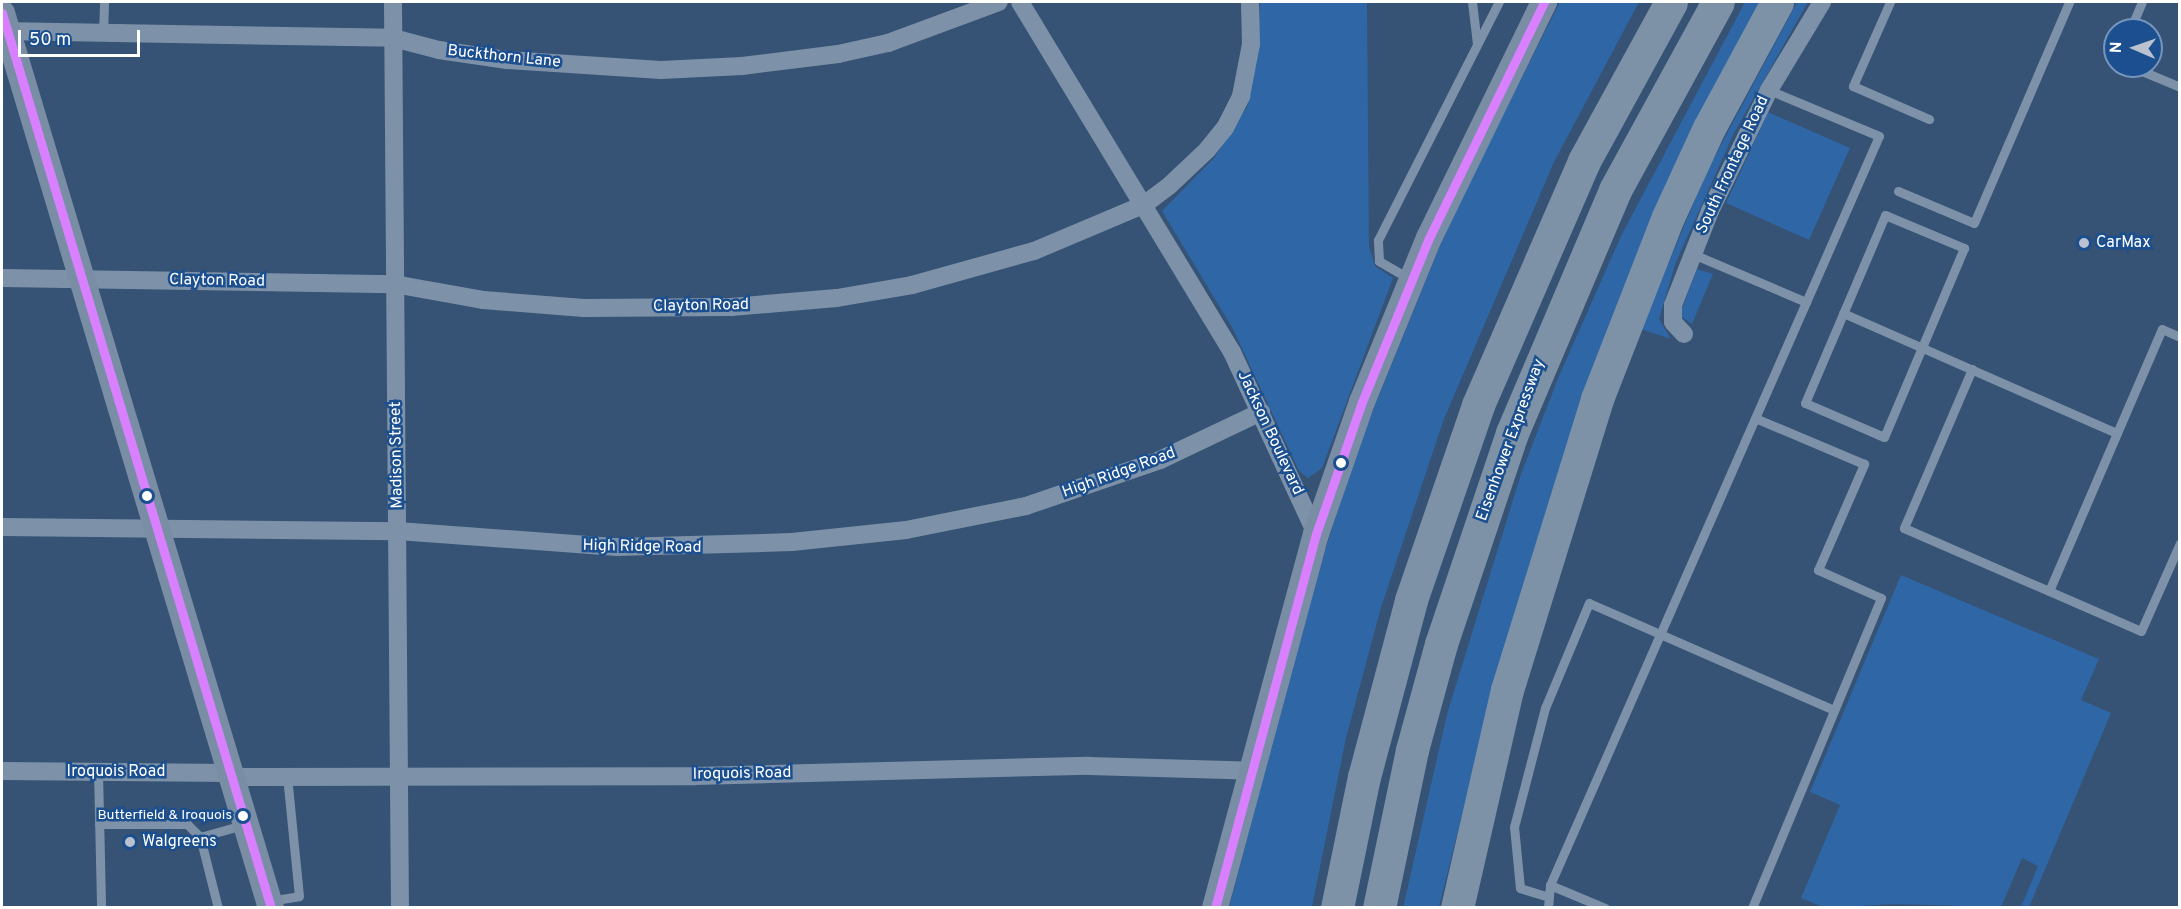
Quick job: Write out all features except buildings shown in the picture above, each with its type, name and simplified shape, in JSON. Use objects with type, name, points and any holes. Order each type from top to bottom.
[{"type":"highway","points":[[1337,908],[1364,777],[1412,600],[1478,405],[1584,161],[1671,2]]},
{"type":"highway","name":"Eisenhower Expressway","points":[[1379,908],[1412,750],[1441,644],[1512,433],[1615,190],[1718,2]]},
{"type":"highway","points":[[1457,908],[1507,690],[1597,399],[1668,217],[1709,128],[1777,2]]},
{"type":"main road","points":[[1215,908],[1316,534],[1362,402],[1473,141],[1544,2]]},
{"type":"main road","points":[[3,25],[270,904]]},
{"type":"street","name":"Madison Street","points":[[393,2],[394,284],[401,775],[400,908]]},
{"type":"street","name":"Buckthorn Lane","points":[[3,25],[103,33],[393,38],[439,50],[507,60],[661,70],[742,66],[838,54],[888,43],[999,2]]},
{"type":"street","name":"Jackson Boulevard","points":[[1020,2],[1209,310],[1261,412],[1316,534]]},
{"type":"street","name":"Clayton Road","points":[[2,278],[394,284],[483,300],[585,308],[731,307],[837,298],[935,279],[1034,251],[1145,204],[1189,169],[1225,128],[1241,96],[1247,69],[1250,2]]},
{"type":"street","name":"South Frontage Road","points":[[1684,334],[1677,328],[1671,314],[1727,172],[1769,90],[1822,2]]},
{"type":"street","name":"High Ridge Road","points":[[2,527],[398,531],[555,546],[675,548],[792,542],[906,530],[1026,506],[1099,483],[1160,459],[1261,412]]},
{"type":"street","name":"Iroquois Road","points":[[2,771],[287,776],[695,776],[1077,766],[1253,771]]},
{"type":"lane","points":[[103,33],[104,2]]},
{"type":"lane","points":[[1472,2],[1477,44]]},
{"type":"lane","points":[[1412,280],[1379,261],[1378,240],[1499,2]]},
{"type":"lane","points":[[1890,2],[1853,86],[1929,119]]},
{"type":"lane","points":[[1898,191],[1974,223],[2069,2]]},
{"type":"lane","points":[[2135,18],[2142,2]]},
{"type":"lane","points":[[2159,78],[2180,87]]},
{"type":"lane","points":[[1548,908],[1550,885],[1879,136],[1769,90]]},
{"type":"lane","points":[[1885,215],[1964,248],[1884,436],[1805,403],[1843,313],[1885,215]]},
{"type":"lane","points":[[1693,254],[1806,302]]},
{"type":"lane","points":[[1843,313],[2117,433]]},
{"type":"lane","points":[[2049,591],[2162,329],[2180,337]]},
{"type":"lane","points":[[1972,369],[1904,528],[2141,630],[2180,543]]},
{"type":"lane","points":[[1752,908],[1881,598],[1818,570],[1864,464],[1755,418]]},
{"type":"lane","points":[[1549,897],[1520,888],[1514,827],[1545,708],[1589,603],[1834,710]]},
{"type":"lane","points":[[98,771],[100,908]]},
{"type":"lane","points":[[270,904],[299,896],[287,776]]},
{"type":"lane","points":[[99,824],[187,824],[200,837],[218,908]]},
{"type":"lane","points":[[200,837],[245,824]]},
{"type":"lane","points":[[1550,885],[1605,908]]},
{"type":"shaded area","points":[[1260,2],[1367,2],[1369,247],[1375,266],[1393,278],[1322,468],[1308,478],[1299,471],[1233,329],[1162,211],[1214,158],[1247,107],[1257,53]]},
{"type":"shaded area","points":[[1560,2],[1639,2],[1554,162],[1444,419],[1380,611],[1346,738],[1312,907],[1229,908],[1313,587],[1361,440],[1452,216]]},
{"type":"shaded area","points":[[1745,2],[1760,2],[1495,682],[1439,907],[1403,908],[1447,714],[1521,474],[1559,376],[1622,234]]},
{"type":"shaded area","points":[[1797,2],[1808,2],[1734,133],[1676,262],[1659,319],[1671,339],[1641,329],[1707,171]]},
{"type":"shaded area","points":[[1768,112],[1850,148],[1809,240],[1726,203]]},
{"type":"shaded area","points":[[1697,269],[1713,274],[1692,324],[1682,317],[1682,308]]},
{"type":"shaded area","points":[[1901,575],[2099,659],[2081,700],[2111,713],[2029,907],[2021,907],[2038,866],[2022,858],[2001,907],[1893,904],[1825,908],[1801,898],[1840,805],[1810,792]]},
{"type":"transit line","points":[[1215,908],[1316,534],[1362,402],[1429,238],[1544,2]]},
{"type":"transit line","points":[[2,13],[271,908]]},
{"type":"place","name":"CarMax","points":[[2084,243]]},
{"type":"place","name":"Butterfield & Iroquois","points":[[243,816]]},
{"type":"place","name":"Walgreens","points":[[130,842]]}]
